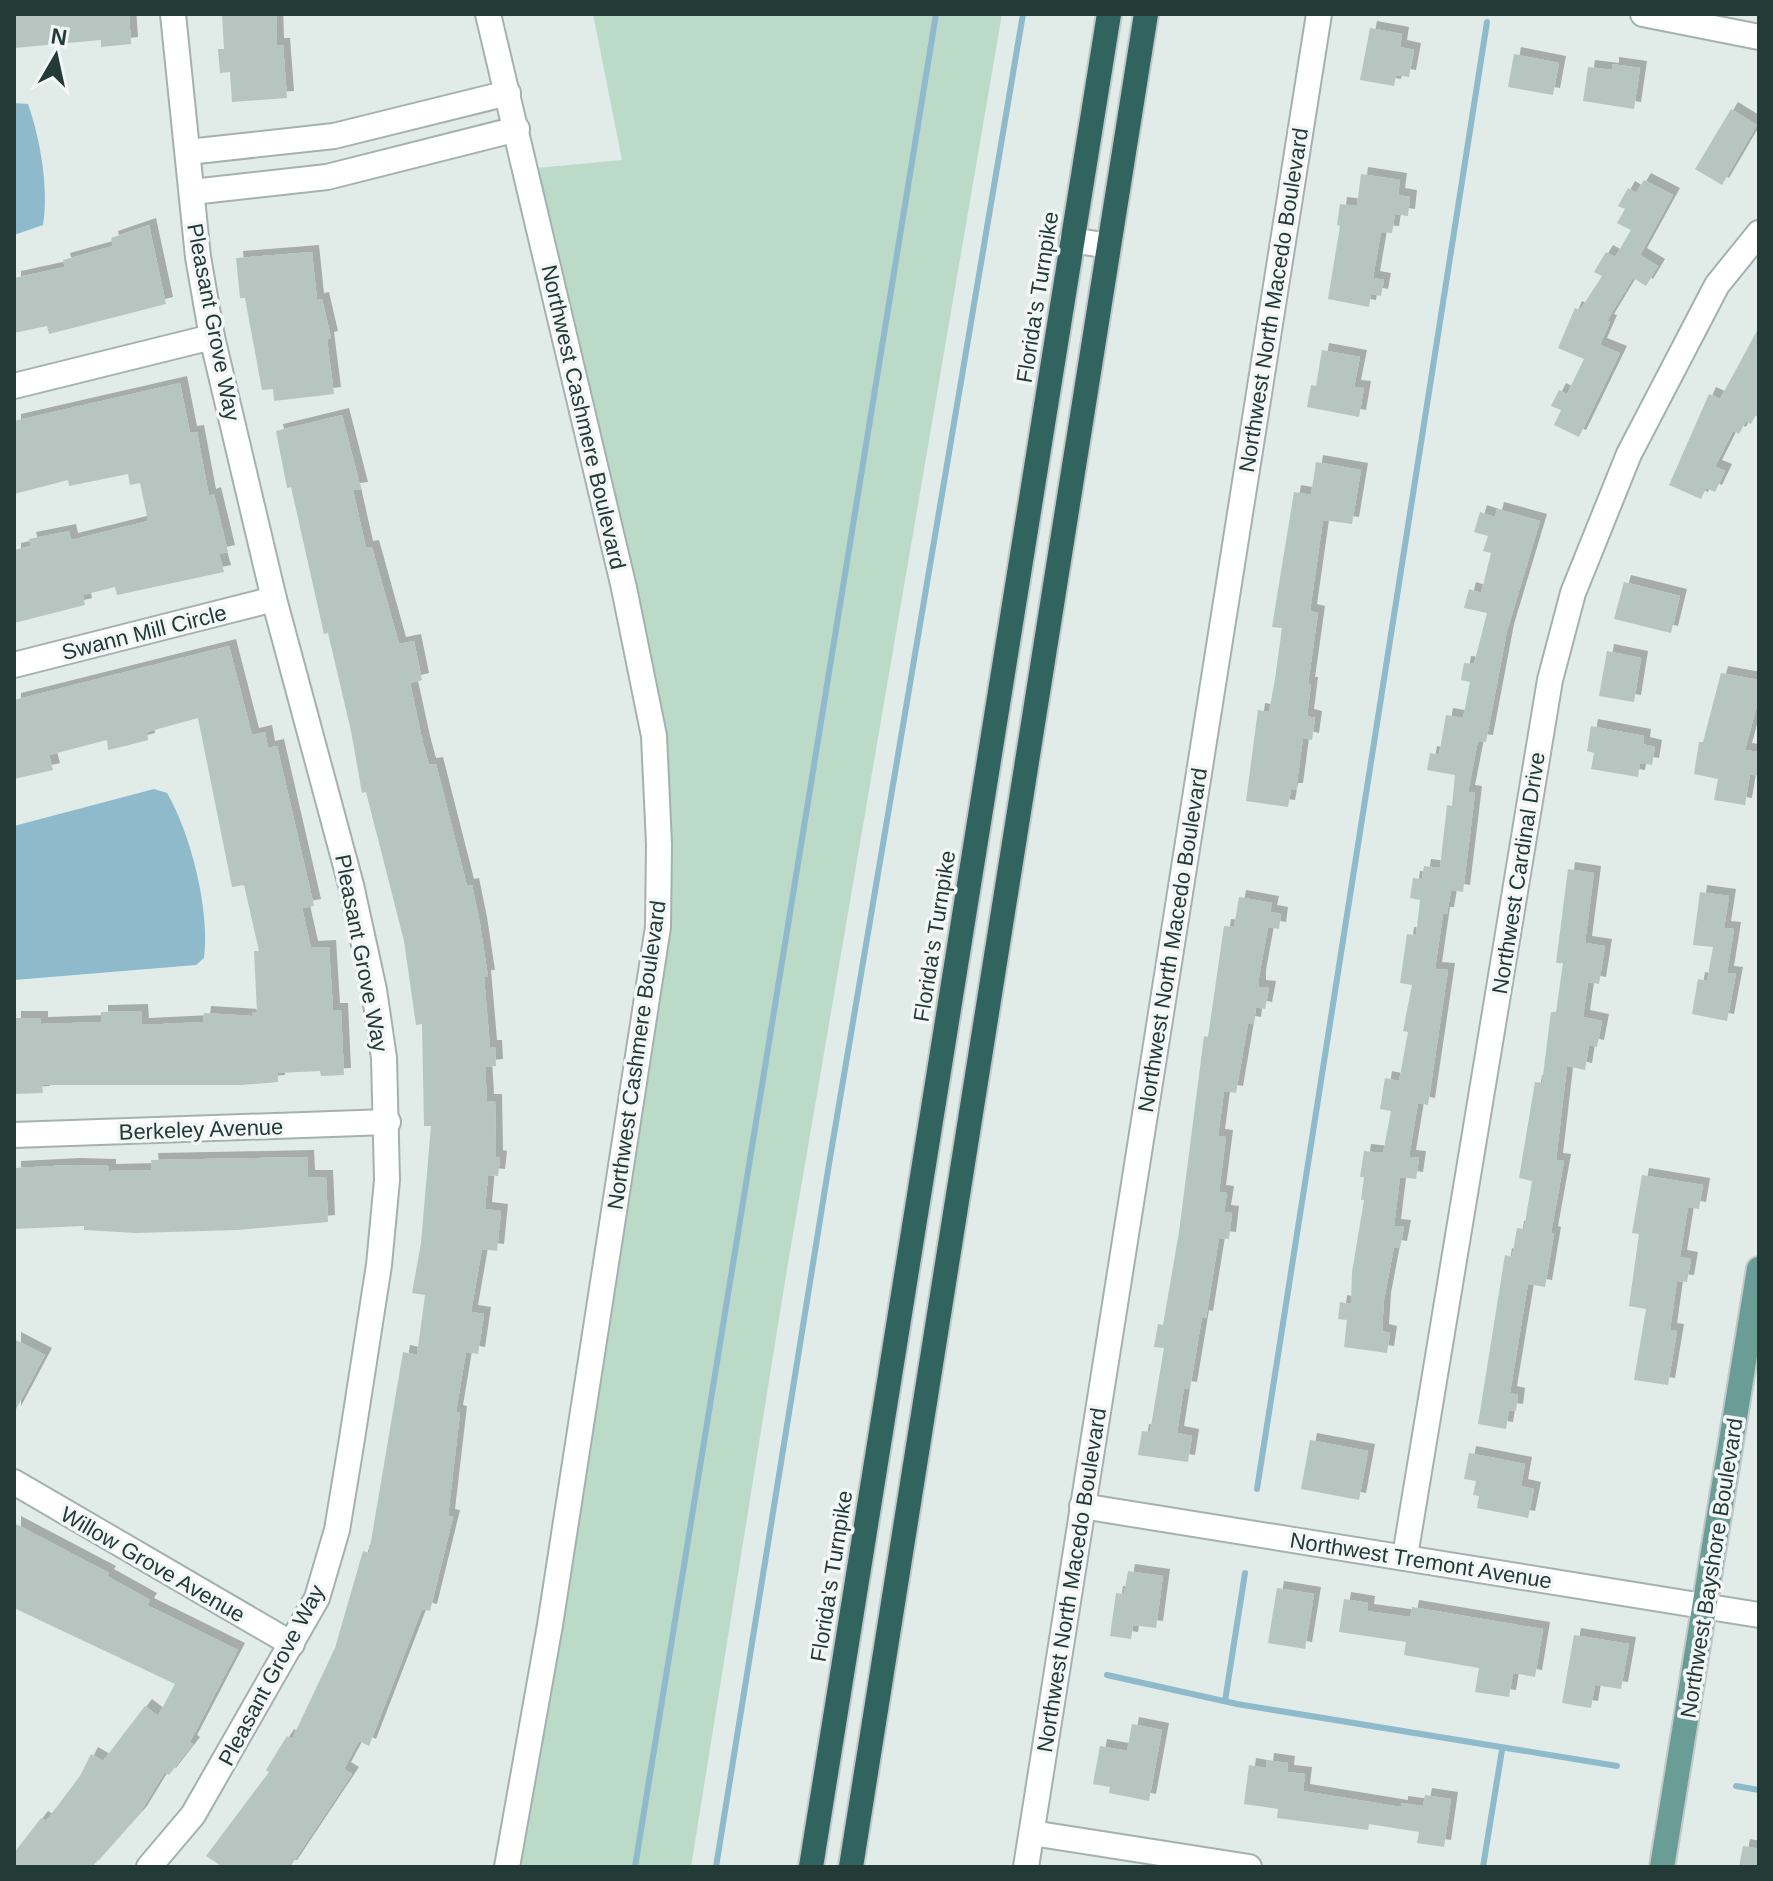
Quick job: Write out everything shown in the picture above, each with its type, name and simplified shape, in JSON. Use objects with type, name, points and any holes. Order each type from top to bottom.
[{"type":"highway","name":"Florida's Turnpike","points":[[811,1867],[1109,14]]},
{"type":"highway","points":[[851,1867],[1146,14]]},
{"type":"main road","name":"Northwest Bayshore Boulevard","points":[[1662,1867],[1754,1327],[1759,1269]]},
{"type":"street","name":"Pleasant Grove Way","points":[[149,1867],[193,1815],[317,1598],[337,1530],[379,1265],[387,1180],[388,1122],[380,1031],[355,900],[274,599],[212,337],[198,257],[173,14]]},
{"type":"street","name":"Northwest Cashmere Boulevard","points":[[488,14],[624,588],[654,736],[659,844],[658,927],[550,1625],[507,1867]]},
{"type":"street","name":"Northwest North Macedo Boulevard","points":[[1026,1867],[1319,14]]},
{"type":"street","points":[[1651,15],[1759,37]]},
{"type":"street","points":[[188,152],[334,136],[508,93]]},
{"type":"street","points":[[371,126],[382,164]]},
{"type":"street","name":"Pleasant Grove Way","points":[[192,192],[327,177],[517,129]]},
{"type":"street","name":"Northwest Cardinal Drive","points":[[1405,1556],[1550,680],[1573,593],[1629,454],[1717,285],[1759,233]]},
{"type":"street","points":[[1072,240],[1109,246]]},
{"type":"street","points":[[14,386],[212,337]]},
{"type":"street","name":"Swann Mill Circle","points":[[14,665],[274,599]]},
{"type":"street","name":"Berkeley Avenue","points":[[14,1135],[388,1122]]},
{"type":"street","name":"Willow Grove Avenue","points":[[14,1482],[292,1644]]},
{"type":"street","name":"Northwest Tremont Avenue","points":[[1082,1506],[1759,1615]]},
{"type":"street","points":[[1032,1833],[1249,1867]]},
{"type":"green space","points":[[593,14],[1002,14],[786,1275],[691,1867],[518,1867],[670,843],[537,168],[622,160]]},
{"type":"water","points":[[14,103],[28,104],[40,148],[45,211],[43,225],[14,235]]},
{"type":"water","points":[[154,789],[167,793],[191,851],[204,918],[204,958],[196,965],[14,980],[14,826]]},
{"type":"building","points":[[14,14],[129,14],[131,44],[101,47],[101,40],[14,48]]},
{"type":"building","points":[[222,14],[276,14],[277,45],[283,45],[287,98],[232,102],[230,72],[220,73],[218,49],[224,49]]},
{"type":"building","points":[[1370,28],[1402,34],[1400,47],[1414,50],[1409,77],[1396,75],[1394,86],[1360,80]]},
{"type":"building","points":[[1514,54],[1559,63],[1553,95],[1508,87]]},
{"type":"building","points":[[1612,64],[1640,68],[1634,109],[1583,101],[1588,67],[1612,70]]},
{"type":"building","points":[[1731,109],[1757,125],[1722,185],[1695,169]]},
{"type":"building","points":[[1361,174],[1400,180],[1398,195],[1410,197],[1408,216],[1395,214],[1392,233],[1381,232],[1373,278],[1384,280],[1381,296],[1371,294],[1369,307],[1328,299],[1340,226],[1337,225],[1340,204],[1357,206]]},
{"type":"building","points":[[1644,180],[1673,195],[1640,255],[1658,266],[1646,286],[1633,278],[1607,321],[1610,322],[1600,345],[1620,353],[1579,437],[1554,425],[1561,410],[1551,406],[1559,390],[1567,394],[1584,359],[1558,348],[1575,308],[1580,310],[1602,276],[1594,272],[1606,252],[1615,257],[1631,230],[1617,223],[1625,209],[1618,206],[1628,188],[1636,193]]},
{"type":"building","points":[[149,225],[166,304],[49,334],[47,326],[14,333],[14,278],[65,267],[63,260],[113,246],[111,238]]},
{"type":"building","points":[[312,252],[317,300],[322,299],[331,338],[327,339],[334,394],[274,401],[273,389],[262,390],[245,298],[240,298],[236,258]]},
{"type":"building","points":[[1759,327],[1759,409],[1751,424],[1746,421],[1739,434],[1733,431],[1715,467],[1725,471],[1715,492],[1706,488],[1701,499],[1669,485],[1709,394],[1720,399]]},
{"type":"building","points":[[1322,350],[1360,357],[1354,387],[1364,388],[1359,417],[1307,407],[1311,385],[1316,386]]},
{"type":"building","points":[[180,383],[190,433],[197,432],[209,496],[214,494],[228,552],[219,554],[224,572],[117,595],[115,587],[83,595],[85,605],[14,623],[14,550],[31,546],[29,539],[69,531],[71,540],[148,521],[140,483],[130,485],[128,474],[69,486],[68,480],[14,494],[14,421]]},
{"type":"building","points":[[342,415],[361,489],[353,490],[366,548],[372,547],[399,644],[414,641],[422,680],[410,683],[423,743],[429,765],[436,764],[467,886],[472,885],[480,924],[488,977],[484,977],[490,1047],[495,1047],[496,1066],[485,1067],[487,1101],[495,1101],[496,1157],[500,1158],[498,1176],[488,1175],[485,1209],[501,1211],[497,1251],[482,1249],[471,1312],[484,1314],[478,1354],[466,1352],[456,1412],[460,1413],[448,1516],[453,1517],[430,1611],[422,1609],[369,1746],[359,1741],[344,1769],[352,1774],[290,1867],[223,1867],[206,1856],[269,1772],[266,1770],[287,1736],[292,1739],[335,1648],[363,1551],[369,1553],[403,1352],[417,1355],[425,1295],[412,1293],[421,1243],[431,1126],[424,1126],[422,1024],[416,1025],[404,941],[366,792],[362,793],[328,633],[324,634],[291,487],[287,488],[276,431]]},
{"type":"building","points":[[1316,462],[1361,470],[1352,524],[1323,520],[1310,611],[1318,613],[1308,684],[1311,684],[1307,716],[1315,718],[1312,740],[1303,738],[1296,790],[1291,790],[1288,807],[1246,801],[1258,710],[1269,712],[1275,679],[1282,628],[1272,627],[1294,492],[1311,495]]},
{"type":"building","points":[[1497,509],[1540,521],[1507,631],[1486,742],[1478,741],[1468,792],[1475,793],[1463,892],[1451,890],[1447,914],[1443,914],[1435,969],[1448,970],[1428,1105],[1418,1103],[1409,1157],[1419,1158],[1416,1179],[1400,1177],[1394,1226],[1404,1227],[1400,1248],[1394,1247],[1384,1300],[1382,1331],[1390,1333],[1387,1353],[1344,1347],[1347,1320],[1338,1319],[1340,1302],[1351,1304],[1352,1272],[1364,1200],[1361,1200],[1364,1177],[1360,1177],[1364,1151],[1383,1153],[1391,1111],[1380,1109],[1385,1078],[1399,1081],[1408,1032],[1403,1031],[1412,985],[1400,983],[1407,934],[1416,935],[1420,900],[1410,898],[1413,878],[1422,879],[1424,866],[1440,868],[1447,805],[1452,806],[1455,775],[1427,770],[1430,753],[1439,755],[1446,715],[1463,718],[1470,682],[1461,680],[1464,663],[1474,664],[1487,613],[1464,608],[1469,589],[1481,593],[1491,553],[1483,551],[1488,536],[1474,532],[1480,512],[1495,517]]},
{"type":"building","points":[[1624,582],[1680,596],[1671,633],[1614,619]]},
{"type":"building","points":[[229,646],[252,735],[265,732],[268,748],[277,746],[314,906],[302,908],[311,948],[329,947],[333,1010],[341,1010],[344,1075],[321,1076],[320,1071],[278,1073],[278,1082],[242,1085],[42,1085],[43,1093],[14,1094],[14,1018],[41,1018],[41,1024],[101,1022],[101,1012],[141,1011],[142,1025],[203,1022],[204,1013],[252,1016],[252,1012],[257,1012],[254,951],[259,951],[244,885],[232,887],[198,718],[147,732],[148,740],[129,745],[108,750],[107,740],[49,755],[53,770],[14,779],[14,700]]},
{"type":"building","points":[[1607,651],[1641,658],[1634,702],[1599,696]]},
{"type":"building","points":[[1721,673],[1759,680],[1759,698],[1745,750],[1759,752],[1759,776],[1750,774],[1745,805],[1714,800],[1718,779],[1694,774],[1699,742],[1703,742]]},
{"type":"building","points":[[1591,726],[1644,736],[1643,744],[1655,747],[1652,765],[1640,763],[1638,777],[1591,769],[1594,753],[1587,751]]},
{"type":"building","points":[[1568,869],[1594,873],[1585,943],[1605,946],[1599,984],[1588,982],[1583,1017],[1602,1021],[1597,1047],[1589,1045],[1585,1070],[1567,1066],[1556,1160],[1564,1161],[1551,1233],[1554,1234],[1545,1287],[1528,1284],[1510,1393],[1518,1395],[1516,1411],[1509,1410],[1506,1429],[1478,1424],[1505,1255],[1512,1257],[1517,1228],[1524,1229],[1532,1181],[1519,1178],[1535,1082],[1542,1083],[1551,1012],[1556,1012],[1563,963],[1556,963]]},
{"type":"building","points":[[1700,892],[1729,896],[1724,928],[1734,929],[1727,973],[1736,974],[1727,1021],[1692,1014],[1698,979],[1707,981],[1713,947],[1693,945]]},
{"type":"building","points":[[1239,897],[1272,903],[1270,912],[1281,914],[1279,929],[1268,927],[1259,977],[1259,987],[1269,988],[1265,1009],[1256,1007],[1254,1024],[1248,1023],[1236,1093],[1224,1091],[1218,1136],[1226,1137],[1219,1192],[1227,1193],[1224,1212],[1232,1213],[1229,1239],[1219,1238],[1190,1389],[1184,1388],[1177,1433],[1192,1436],[1188,1462],[1138,1455],[1142,1431],[1150,1432],[1164,1348],[1154,1347],[1158,1324],[1163,1325],[1179,1232],[1204,1036],[1208,1037],[1224,926],[1234,927]]},
{"type":"building","points":[[307,1157],[308,1177],[326,1177],[328,1222],[237,1230],[136,1233],[84,1230],[84,1226],[14,1229],[14,1168],[73,1165],[109,1166],[109,1171],[152,1170],[151,1160]]},
{"type":"building","points":[[1642,1175],[1703,1185],[1699,1209],[1688,1207],[1680,1257],[1691,1259],[1687,1282],[1677,1281],[1670,1330],[1677,1331],[1668,1385],[1634,1380],[1646,1309],[1629,1306],[1639,1234],[1632,1233]]},
{"type":"building","points":[[14,1339],[45,1355],[14,1413]]},
{"type":"building","points":[[1310,1440],[1368,1451],[1359,1500],[1301,1489]]},
{"type":"building","points":[[1469,1453],[1525,1464],[1521,1486],[1534,1489],[1528,1518],[1477,1508],[1479,1496],[1473,1495],[1476,1481],[1464,1479]]},
{"type":"building","points":[[14,1523],[109,1573],[107,1576],[150,1600],[147,1605],[238,1650],[190,1742],[193,1744],[169,1775],[165,1772],[140,1813],[92,1867],[14,1867],[14,1853],[41,1818],[46,1821],[80,1776],[91,1754],[103,1761],[145,1706],[158,1716],[175,1684],[14,1608]]},
{"type":"building","points":[[1128,1571],[1163,1576],[1156,1628],[1133,1625],[1131,1639],[1110,1636],[1116,1593],[1124,1594]]},
{"type":"building","points":[[1277,1588],[1314,1594],[1305,1649],[1268,1643]]},
{"type":"building","points":[[1344,1599],[1368,1603],[1367,1611],[1410,1617],[1412,1607],[1543,1629],[1535,1677],[1513,1673],[1509,1697],[1475,1692],[1479,1668],[1404,1655],[1406,1642],[1339,1632]]},
{"type":"building","points":[[1574,1635],[1629,1644],[1621,1689],[1595,1685],[1591,1708],[1562,1703]]},
{"type":"building","points":[[1132,1724],[1162,1730],[1149,1801],[1109,1793],[1110,1787],[1093,1784],[1100,1746],[1127,1751]]},
{"type":"building","points":[[1267,1760],[1288,1763],[1287,1772],[1305,1774],[1303,1791],[1401,1807],[1401,1803],[1423,1806],[1425,1795],[1451,1799],[1444,1847],[1417,1843],[1419,1832],[1369,1824],[1368,1830],[1277,1818],[1278,1809],[1244,1804],[1249,1765],[1266,1768]]},
{"type":"building","points":[[1743,1846],[1759,1849],[1759,1867],[1739,1867]]},
{"type":"waterway","points":[[635,1867],[936,14]]},
{"type":"waterway","points":[[716,1867],[829,1164],[1023,14]]},
{"type":"waterway","points":[[1257,1489],[1487,22]]},
{"type":"waterway","points":[[1225,1701],[1245,1573]]},
{"type":"waterway","points":[[1107,1675],[1237,1704],[1617,1766]]},
{"type":"waterway","points":[[1483,1867],[1502,1750]]},
{"type":"waterway","points":[[1736,1786],[1759,1790]]}]
